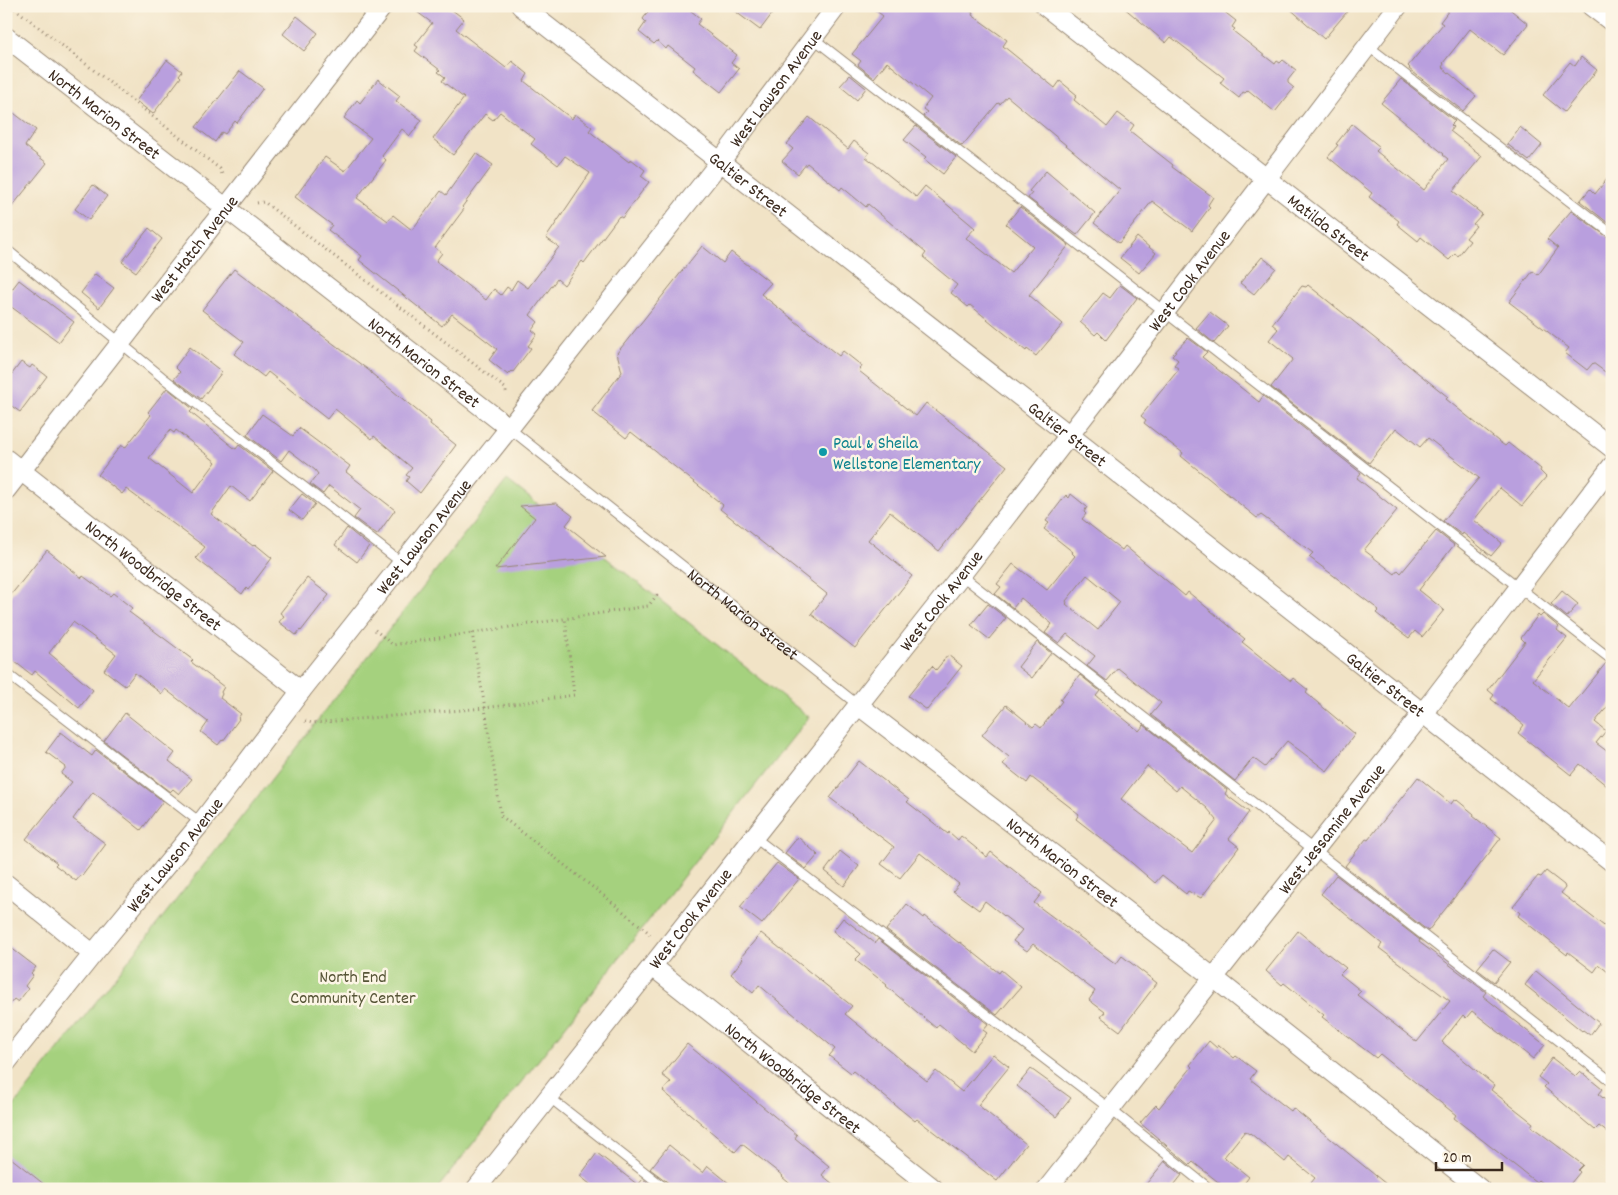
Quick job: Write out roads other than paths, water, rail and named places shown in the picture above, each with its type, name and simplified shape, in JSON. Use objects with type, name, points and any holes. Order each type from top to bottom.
[{"type":"street","name":"West Hatch Avenue","points":[[6,490],[382,6]]},
{"type":"street","name":"Galtier Street","points":[[521,6],[1612,862]]},
{"type":"street","name":"West Lawson Avenue","points":[[6,1063],[201,823],[301,691],[720,162],[837,6]]},
{"type":"street","name":"Matilda Street","points":[[1045,6],[1612,448]]},
{"type":"street","name":"West Cook Avenue","points":[[476,1189],[961,575],[1398,6]]},
{"type":"street","points":[[1591,6],[1612,22]]},
{"type":"street","name":"North Marion Street","points":[[6,37],[509,428]]},
{"type":"street","name":"North Woodbridge Street","points":[[6,459],[301,691]]},
{"type":"street","name":"West Jessamine Avenue","points":[[1047,1189],[1423,713],[1612,466]]},
{"type":"street","name":"North Marion Street","points":[[858,705],[1214,978],[1480,1189]]},
{"type":"street","points":[[6,884],[93,954]]},
{"type":"street","name":"North Woodbridge Street","points":[[652,966],[934,1189]]},
{"type":"lane","points":[[813,38],[1612,660]]},
{"type":"lane","points":[[1368,46],[1612,234]]},
{"type":"lane","points":[[6,249],[121,343],[402,563]]},
{"type":"lane","name":"North Marion Street","points":[[509,428],[858,705]]},
{"type":"lane","points":[[961,575],[1612,1082]]},
{"type":"lane","points":[[6,673],[201,823]]},
{"type":"lane","points":[[754,837],[1110,1109],[1210,1189]]},
{"type":"lane","points":[[549,1097],[666,1189]]},
{"type":"place","name":"Paul & Sheila Wellstone Elementary","points":[[823,452]]},
{"type":"park label","name":"North End Community Center","points":[[353,986]]}]
